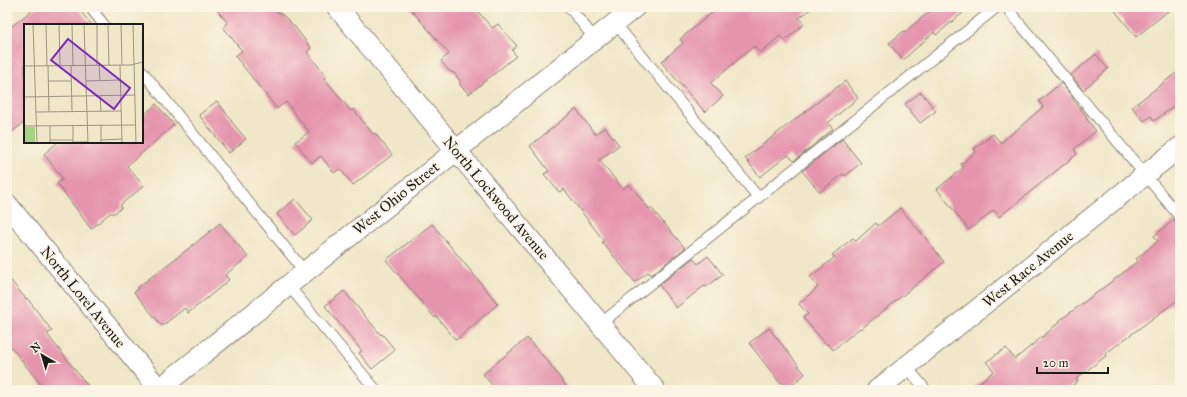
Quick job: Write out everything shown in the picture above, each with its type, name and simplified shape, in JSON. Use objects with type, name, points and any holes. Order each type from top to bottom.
[{"type":"street","name":"North Lockwood Avenue","points":[[338,7],[655,390]]},
{"type":"street","name":"West Ohio Street","points":[[158,390],[635,7]]},
{"type":"street","name":"West Race Avenue","points":[[877,390],[1180,147]]},
{"type":"street","name":"North Lorel Avenue","points":[[7,204],[158,390]]},
{"type":"lane","points":[[90,7],[103,24]]},
{"type":"lane","points":[[569,7],[595,39]]},
{"type":"lane","points":[[600,324],[997,7]]},
{"type":"lane","points":[[1006,7],[1180,218]]},
{"type":"lane","points":[[615,23],[758,197]]},
{"type":"lane","points":[[143,72],[306,272]]},
{"type":"lane","points":[[288,285],[376,390]]},
{"type":"lane","points":[[906,366],[926,390]]},
{"type":"building","points":[[36,7],[77,7],[91,24],[24,24],[24,123],[7,136],[7,30]]},
{"type":"building","points":[[214,7],[268,7],[284,16],[295,27],[311,48],[307,52],[326,76],[324,78],[351,111],[353,109],[373,134],[375,133],[392,155],[353,185],[340,169],[334,173],[321,156],[312,163],[295,142],[309,132],[286,102],[277,109],[235,56],[242,51],[223,27],[228,23]]},
{"type":"building","points":[[409,7],[474,7],[492,28],[498,24],[517,46],[512,50],[516,56],[469,94],[460,85],[460,81],[454,73],[449,71],[441,61],[449,54]]},
{"type":"building","points":[[719,7],[813,7],[799,18],[804,24],[784,41],[780,36],[760,53],[754,46],[711,83],[723,96],[705,112],[661,62],[683,43],[680,39]]},
{"type":"building","points":[[935,7],[970,7],[936,35],[934,32],[903,60],[889,43]]},
{"type":"building","points":[[1112,7],[1173,7],[1136,37]]},
{"type":"building","points":[[1096,54],[1108,69],[1083,90],[1071,75]]},
{"type":"building","points":[[1180,70],[1180,101],[1154,121],[1151,116],[1144,121],[1132,107]]},
{"type":"building","points":[[845,81],[858,98],[828,123],[833,129],[794,161],[788,155],[760,177],[745,158]]},
{"type":"building","points":[[1061,83],[1096,131],[1074,149],[1077,154],[999,217],[994,210],[969,230],[937,189],[963,168],[961,164],[976,152],[974,149],[993,134],[1001,143],[1043,107],[1039,101]]},
{"type":"building","points":[[921,92],[936,111],[920,123],[905,104]]},
{"type":"building","points":[[217,101],[246,139],[229,153],[199,115]]},
{"type":"building","points":[[156,104],[174,125],[127,166],[144,186],[121,204],[121,208],[115,213],[110,213],[91,229],[57,183],[63,179],[44,154],[57,143],[143,143],[143,116]]},
{"type":"building","points":[[576,109],[595,134],[605,127],[619,145],[599,160],[623,189],[629,184],[649,209],[651,208],[685,248],[651,275],[648,272],[635,282],[602,242],[604,241],[564,189],[559,192],[544,174],[549,171],[530,146]]},
{"type":"building","points":[[842,139],[861,163],[845,176],[843,174],[820,192],[802,171]]},
{"type":"building","points":[[295,199],[313,220],[295,235],[277,214]]},
{"type":"building","points":[[900,208],[944,262],[833,350],[803,318],[808,314],[799,304],[818,287],[810,277],[835,257],[832,255],[853,238],[856,241],[876,223],[878,226]]},
{"type":"building","points":[[1174,220],[1177,223],[1180,223],[1180,298],[1105,354],[1107,355],[1076,379],[1078,381],[1067,390],[970,390],[994,371],[986,362],[1006,348],[1015,359],[1060,322],[1059,321],[1138,261],[1136,259],[1158,241],[1154,236]]},
{"type":"building","points":[[220,223],[248,257],[225,275],[229,280],[200,304],[188,313],[185,308],[162,326],[134,292],[138,289],[137,288]]},
{"type":"building","points":[[432,224],[498,304],[456,340],[436,316],[435,318],[386,260]]},
{"type":"building","points":[[708,256],[723,275],[706,287],[704,286],[676,308],[659,285],[693,258],[698,264]]},
{"type":"building","points":[[7,276],[26,299],[27,298],[52,331],[47,334],[91,390],[45,390],[7,342]]},
{"type":"building","points":[[344,291],[395,350],[372,369],[359,353],[362,351],[325,306]]},
{"type":"building","points":[[769,328],[805,374],[787,389],[782,382],[780,383],[749,343]]},
{"type":"building","points":[[527,338],[549,363],[569,390],[496,390],[483,374]]}]
